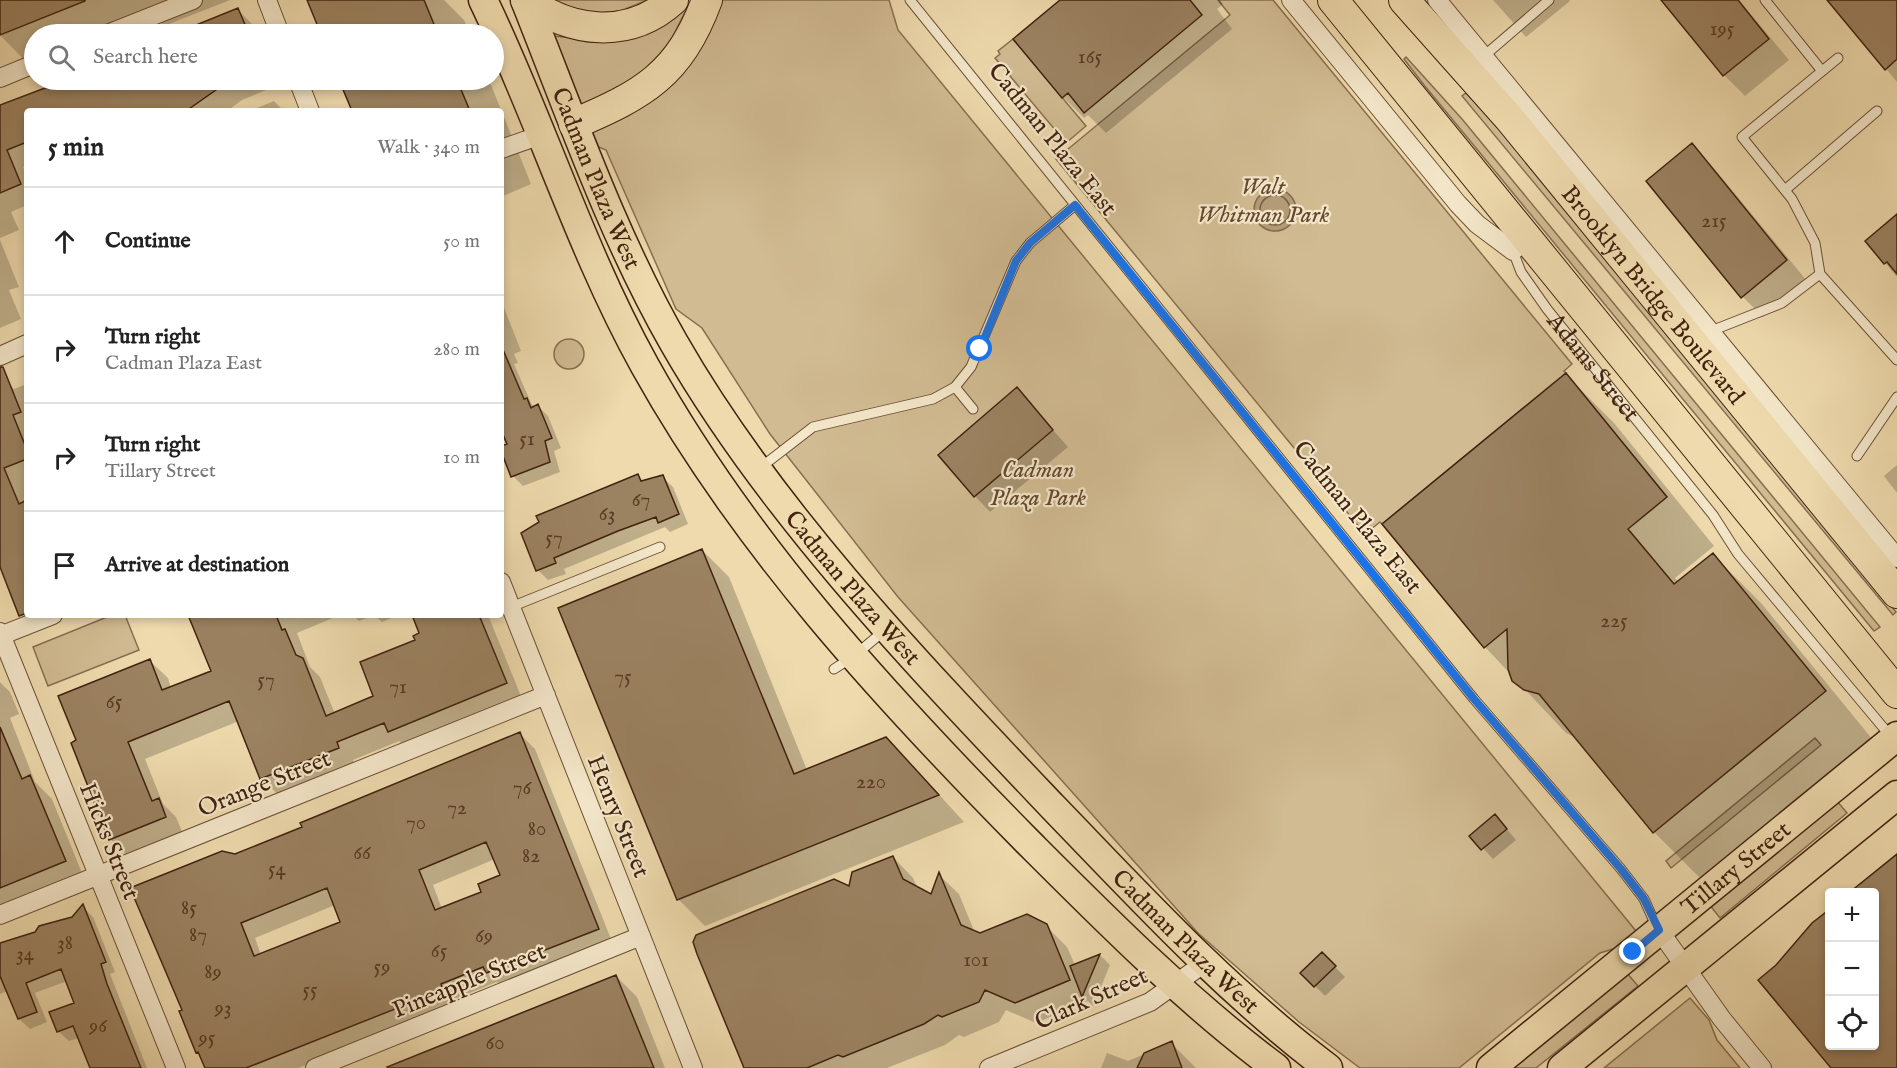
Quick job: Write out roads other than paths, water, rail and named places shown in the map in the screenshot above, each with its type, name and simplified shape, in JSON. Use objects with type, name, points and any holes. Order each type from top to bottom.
[{"type":"highway","points":[[525,0],[560,21],[588,28],[603,28],[618,27],[649,17],[673,0]]},
{"type":"highway","points":[[574,124],[627,101],[666,70],[694,31],[707,0]]},
{"type":"highway","points":[[1333,0],[1520,246]]},
{"type":"highway","name":"Brooklyn Bridge Boulevard","points":[[1404,0],[1509,118],[1897,593]]},
{"type":"highway","name":"Adams Street","points":[[1520,246],[1897,693]]},
{"type":"main road","name":"Cadman Plaza West","points":[[483,0],[493,24]]},
{"type":"main road","name":"Cadman Plaza West","points":[[525,0],[635,268],[659,316],[707,397],[800,526],[1013,765],[1245,1002],[1328,1068]]},
{"type":"main road","name":"Cadman Plaza West","points":[[504,49],[624,326],[677,419],[844,662],[980,793],[1125,940],[1276,1068]]},
{"type":"main road","name":"Tillary Street","points":[[1491,1068],[1895,738]]},
{"type":"main road","name":"Tillary Street","points":[[1565,1067],[1897,795]]},
{"type":"street","points":[[132,24],[193,0]]},
{"type":"street","points":[[267,0],[276,24]]},
{"type":"street","name":"Adams Street","points":[[1291,0],[1458,204],[1477,224],[1520,246]]},
{"type":"street","points":[[1437,0],[1897,558]]},
{"type":"street","points":[[0,78],[24,68]]},
{"type":"street","points":[[302,90],[309,108]]},
{"type":"street","points":[[504,148],[541,135]]},
{"type":"street","points":[[0,356],[24,345]]},
{"type":"street","name":"Henry Street","points":[[504,590],[693,1068]]},
{"type":"street","points":[[0,635],[45,618]]},
{"type":"street","name":"Hicks Street","points":[[0,635],[176,1068]]},
{"type":"street","name":"Orange Street","points":[[0,915],[546,695]]},
{"type":"street","name":"Cadman Plaza East","points":[[1659,930],[1762,1068]]},
{"type":"street","name":"Pineapple Street","points":[[315,1068],[641,936]]},
{"type":"street","name":"Clark Street","points":[[989,1068],[1150,1002],[1206,962]]},
{"type":"lane","name":"Cadman Plaza East","points":[[910,0],[1474,699],[1621,869],[1644,899],[1659,930]]},
{"type":"lane","points":[[1484,56],[1550,0]]},
{"type":"lane","points":[[1765,0],[1822,71]]},
{"type":"lane","points":[[1838,58],[1742,137],[1792,199],[1815,243],[1820,274],[1897,360]]},
{"type":"lane","points":[[1785,190],[1876,111]]},
{"type":"lane","points":[[758,469],[813,427],[933,399],[955,387],[971,366],[1016,261],[1030,243],[1075,205]]},
{"type":"lane","name":"Adams Street","points":[[1520,246],[1529,286],[1713,514],[1738,554],[1895,738]]},
{"type":"lane","points":[[1711,332],[1782,303],[1820,274]]},
{"type":"lane","points":[[955,387],[973,409]]},
{"type":"lane","points":[[1857,456],[1897,397]]},
{"type":"lane","points":[[511,607],[660,547]]},
{"type":"lane","points":[[844,662],[888,627]]},
{"type":"water","points":[[1275,189],[1283,190],[1290,195],[1295,202],[1295,218],[1290,225],[1283,230],[1275,231],[1267,230],[1260,225],[1255,218],[1254,210],[1255,202],[1260,195],[1267,190]]},
{"type":"park label","name":"Walt Whitman Park","points":[[1263,200]]},
{"type":"park label","name":"Cadman Plaza Park","points":[[1038,483]]}]
